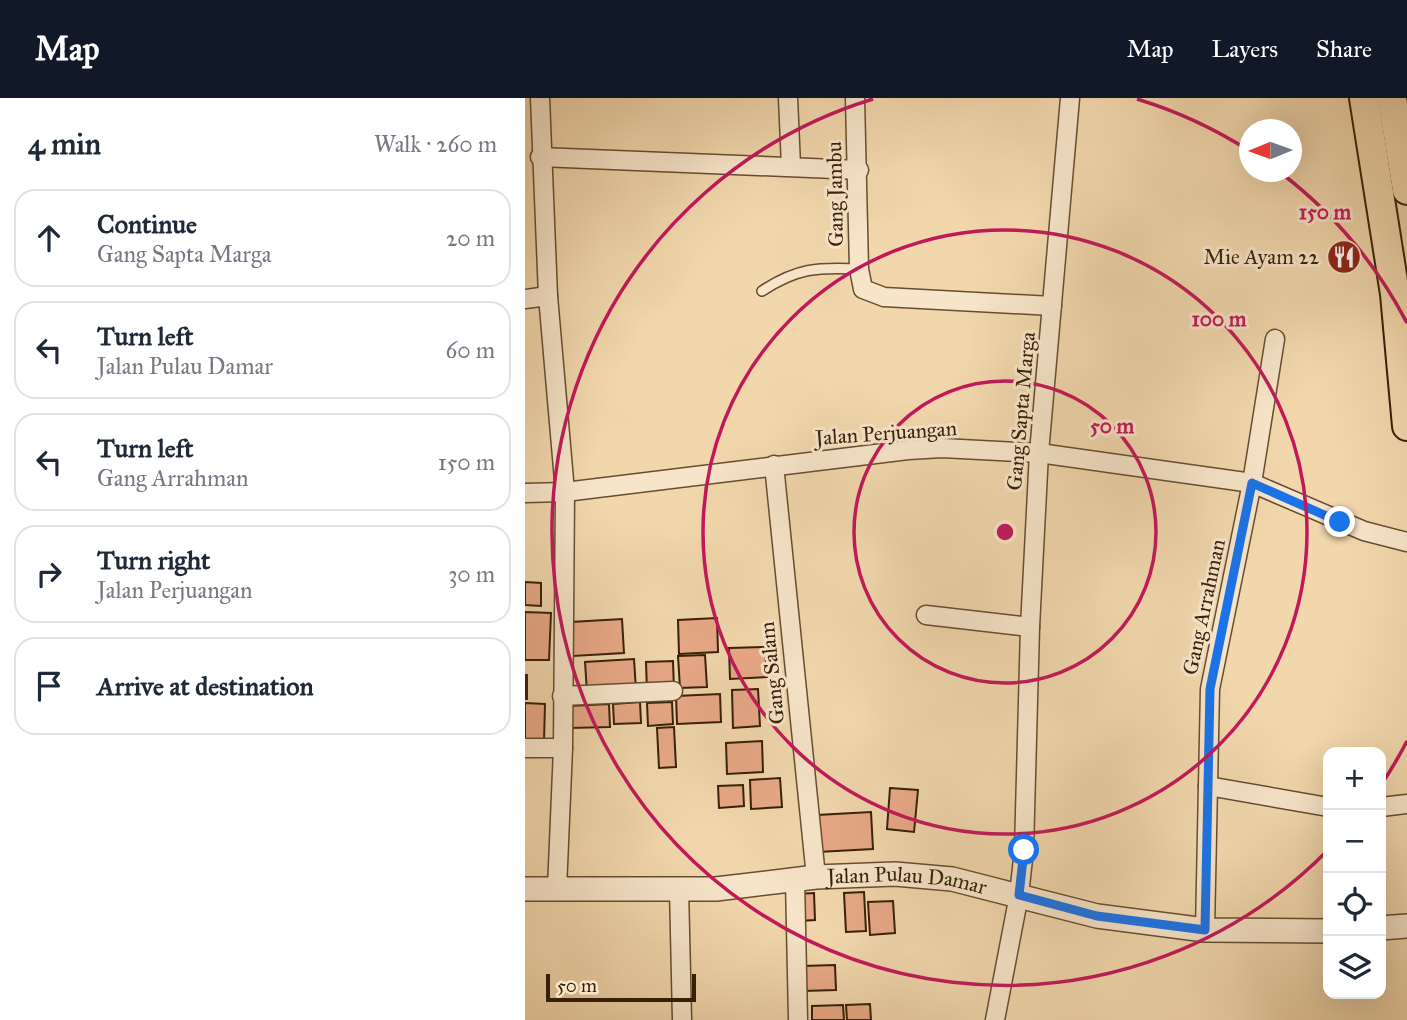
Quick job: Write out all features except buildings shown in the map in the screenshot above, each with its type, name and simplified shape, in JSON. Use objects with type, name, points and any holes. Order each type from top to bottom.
[{"type":"main road","points":[[1364,98],[1402,309],[1407,426]]},
{"type":"main road","points":[[1391,98],[1407,190]]},
{"type":"street","points":[[540,98],[540,157],[548,296],[565,492],[563,748],[557,889]]},
{"type":"street","points":[[788,98],[791,166]]},
{"type":"street","name":"Gang Jambu","points":[[855,98],[859,170],[859,269],[863,289],[884,297],[1052,306]]},
{"type":"street","name":"Gang Sapta Marga","points":[[995,1020],[1019,895],[1024,850],[1030,627],[1039,453],[1070,98]]},
{"type":"street","points":[[540,157],[859,170]]},
{"type":"street","points":[[525,299],[548,296]]},
{"type":"street","name":"Gang Arrahman","points":[[1205,930],[1210,689],[1252,483],[1275,339]]},
{"type":"street","name":"Jalan Perjuangan","points":[[525,493],[565,492],[774,465],[942,448],[1039,453],[1252,483],[1364,531],[1407,542]]},
{"type":"street","name":"Gang Salam","points":[[774,465],[805,879],[798,1020]]},
{"type":"street","points":[[926,615],[1030,627]]},
{"type":"street","points":[[562,696],[674,691]]},
{"type":"street","points":[[525,748],[563,748]]},
{"type":"street","points":[[1208,786],[1323,806]]},
{"type":"street","points":[[1386,806],[1407,804]]},
{"type":"street","name":"Jalan Pulau Damar","points":[[525,889],[716,889],[805,879],[918,876],[952,879],[1097,916],[1205,930],[1323,931]]},
{"type":"street","points":[[679,888],[682,1020]]},
{"type":"street","points":[[1386,928],[1407,926]]},
{"type":"lane","points":[[762,291],[799,271],[818,268],[859,269]]},
{"type":"place","name":"Mie Ayam 22","points":[[1344,257]]},
{"type":"route","points":[[1024,850],[1019,895],[1097,916],[1205,930],[1210,689],[1252,483],[1340,522]]}]
